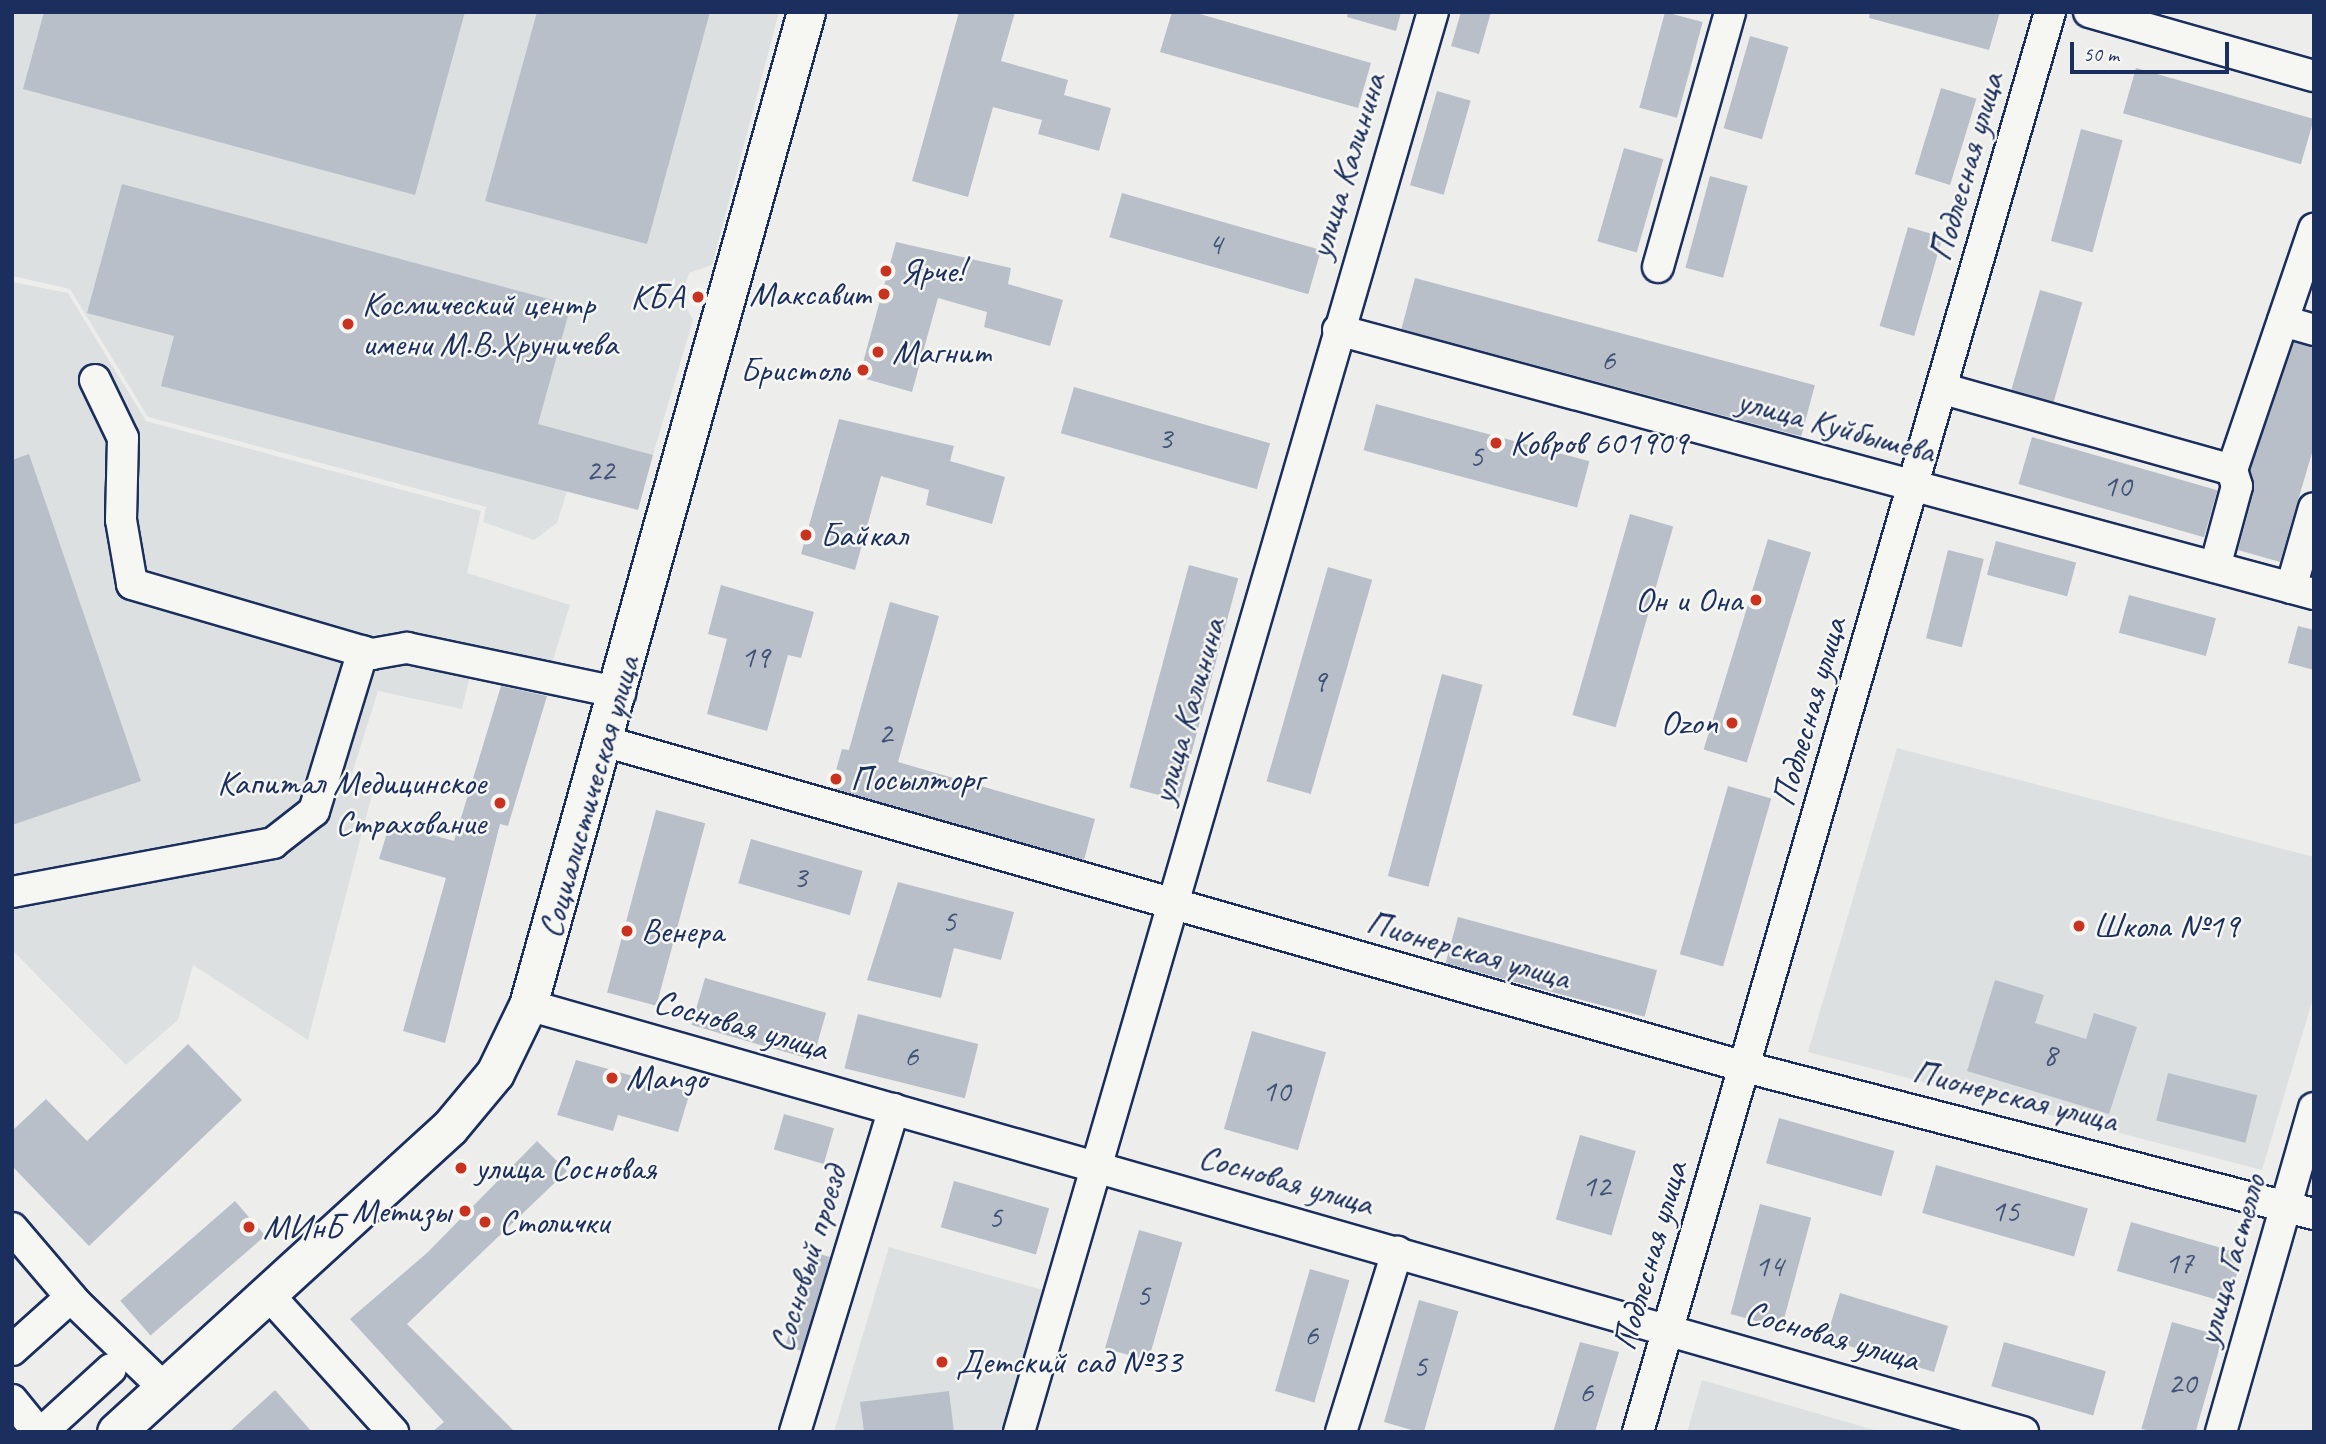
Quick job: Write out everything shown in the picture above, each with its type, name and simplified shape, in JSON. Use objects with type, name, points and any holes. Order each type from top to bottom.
[{"type":"main road","name":"Социалистическая улица","points":[[116,1432],[450,1127],[495,1073],[528,1005],[607,742],[806,12]]},
{"type":"street","name":"улица Калинина","points":[[1019,1432],[1098,1167],[1338,330],[1433,12]]},
{"type":"street","points":[[1658,267],[1730,12]]},
{"type":"street","name":"Подлесная улица","points":[[1638,1432],[1944,389],[2050,12]]},
{"type":"street","points":[[2089,12],[2314,76]]},
{"type":"street","points":[[2215,567],[2237,486],[2232,470],[2314,229]]},
{"type":"street","points":[[2283,321],[2314,330]]},
{"type":"street","name":"улица Куйбышева","points":[[1338,330],[2302,591]]},
{"type":"street","points":[[95,380],[123,438],[121,520],[132,584],[363,651],[407,648],[620,693]]},
{"type":"street","points":[[1944,389],[2232,470]]},
{"type":"street","points":[[2302,591],[2314,508]]},
{"type":"street","points":[[12,892],[273,843],[314,811],[363,651]]},
{"type":"street","name":"Пионерская улица","points":[[607,742],[1171,907],[1745,1067],[2300,1210]]},
{"type":"street","name":"Сосновая улица","points":[[528,1005],[2023,1432]]},
{"type":"street","name":"улица Гастелло","points":[[2221,1432],[2300,1210],[2314,1108]]},
{"type":"street","name":"Сосновый проезд","points":[[795,1432],[894,1109]]},
{"type":"street","points":[[12,1228],[71,1297],[164,1388]]},
{"type":"street","points":[[1341,1432],[1397,1252]]},
{"type":"street","points":[[267,1293],[393,1432]]},
{"type":"street","points":[[12,1350],[71,1297]]},
{"type":"street","points":[[12,1400],[40,1432],[111,1369]]},
{"type":"shaded area","points":[[12,12],[779,12],[712,265],[689,273],[682,298],[693,320],[653,455],[567,491],[557,523],[534,540],[483,522],[486,507],[148,417],[70,289],[12,276]]},
{"type":"shaded area","points":[[12,282],[68,293],[146,421],[481,511],[467,573],[570,605],[548,676],[474,659],[462,709],[378,691],[350,780],[373,791],[308,1040],[193,965],[178,1020],[126,1065],[12,950]]},
{"type":"shaded area","name":"Школа №19","points":[[1897,748],[2314,857],[2314,995],[2262,1170],[1808,1052]]},
{"type":"shaded area","name":"Детский сад №33","points":[[889,1247],[1050,1292],[1008,1432],[834,1432]]},
{"type":"shaded area","points":[[1702,1380],[1881,1432],[1687,1432]]},
{"type":"building","points":[[44,12],[465,12],[415,195],[23,89]]},
{"type":"building","points":[[537,12],[710,12],[647,244],[485,201]]},
{"type":"building","points":[[959,12],[1015,12],[1001,61],[1068,80],[1064,95],[1111,108],[1099,151],[1038,134],[1042,120],[993,107],[968,197],[912,181]]},
{"type":"building","points":[[1172,12],[1193,12],[1371,63],[1358,108],[1160,52]]},
{"type":"building","points":[[1348,12],[1401,12],[1396,31],[1347,17]]},
{"type":"building","points":[[1461,12],[1491,12],[1479,54],[1451,46]]},
{"type":"building","points":[[1665,12],[1703,22],[1677,118],[1639,108]]},
{"type":"building","points":[[1870,12],[2000,12],[1989,50],[1869,18]]},
{"type":"building","points":[[1750,36],[1788,47],[1762,139],[1724,128]]},
{"type":"building","points":[[2136,68],[2314,119],[2301,164],[2123,113]]},
{"type":"building","points":[[1941,88],[1976,99],[1950,185],[1915,174]]},
{"type":"building","points":[[1437,91],[1471,101],[1444,195],[1410,185]]},
{"type":"building","points":[[2081,129],[2123,140],[2093,252],[2051,241]]},
{"type":"building","points":[[1624,148],[1663,159],[1637,253],[1597,241]]},
{"type":"building","points":[[1710,176],[1748,186],[1723,278],[1685,268]]},
{"type":"building","name":"Космический центр имени М.В.Хруничева","points":[[122,184],[571,305],[538,424],[653,455],[638,510],[161,386],[174,336],[87,313]]},
{"type":"building","points":[[1122,193],[1321,250],[1308,294],[1109,237]]},
{"type":"building","points":[[1908,227],[1943,237],[1914,336],[1880,326]]},
{"type":"building","points":[[896,242],[1011,268],[1008,284],[1063,300],[1050,346],[984,327],[987,312],[938,298],[912,392],[859,377]]},
{"type":"building","points":[[1415,278],[1815,385],[1801,436],[1401,329]]},
{"type":"building","points":[[2040,290],[2082,302],[2054,402],[2011,390]]},
{"type":"building","points":[[2294,342],[2314,347],[2314,446],[2280,562],[2238,550],[2254,491],[2250,470]]},
{"type":"building","points":[[1074,387],[1270,443],[1257,489],[1061,433]]},
{"type":"building","points":[[1376,404],[1589,461],[1577,508],[1364,450]]},
{"type":"building","points":[[839,419],[954,446],[950,461],[1005,477],[992,524],[926,505],[929,490],[881,476],[855,570],[801,554]]},
{"type":"building","points":[[2032,437],[2218,490],[2204,537],[2018,484]]},
{"type":"building","points":[[29,454],[141,781],[12,825],[12,460]]},
{"type":"building","points":[[1630,514],[1673,526],[1616,727],[1572,715]]},
{"type":"building","points":[[1768,539],[1811,552],[1747,763],[1704,749]]},
{"type":"building","points":[[1996,541],[2076,562],[2067,596],[1987,575]]},
{"type":"building","points":[[1948,550],[1984,559],[1962,647],[1926,638]]},
{"type":"building","points":[[1189,565],[1238,578],[1179,800],[1129,787]]},
{"type":"building","points":[[1328,567],[1372,580],[1311,794],[1267,781]]},
{"type":"building","points":[[721,585],[814,612],[801,658],[788,655],[767,731],[707,714],[727,639],[708,634]]},
{"type":"building","points":[[2129,595],[2216,618],[2206,656],[2119,633]]},
{"type":"building","points":[[890,602],[939,616],[898,762],[1095,819],[1084,860],[831,788],[842,749],[849,750]]},
{"type":"building","points":[[2298,626],[2314,630],[2314,670],[2288,663]]},
{"type":"building","points":[[1442,674],[1483,685],[1428,887],[1388,876]]},
{"type":"building","points":[[501,686],[547,696],[508,826],[500,824],[445,1043],[403,1031],[446,878],[379,859],[390,823],[454,841]]},
{"type":"building","points":[[1728,786],[1771,798],[1723,967],[1680,954]]},
{"type":"building","points":[[656,810],[705,823],[656,1006],[607,993]]},
{"type":"building","points":[[751,839],[863,871],[850,915],[738,883]]},
{"type":"building","points":[[898,882],[1014,912],[1001,960],[954,948],[941,998],[867,980]]},
{"type":"building","points":[[1458,917],[1657,970],[1645,1017],[1446,963]]},
{"type":"building","points":[[705,978],[826,1013],[813,1060],[691,1025]]},
{"type":"building","points":[[1995,980],[2044,995],[2035,1023],[2086,1039],[2094,1013],[2137,1027],[2109,1114],[1967,1071]]},
{"type":"building","points":[[858,1014],[978,1044],[965,1098],[844,1068]]},
{"type":"building","points":[[1252,1031],[1326,1052],[1298,1150],[1224,1129]]},
{"type":"building","points":[[188,1044],[242,1100],[89,1246],[12,1166],[12,1131],[46,1099],[87,1141]]},
{"type":"building","points":[[576,1060],[690,1092],[678,1132],[618,1115],[613,1131],[557,1115]]},
{"type":"building","points":[[2168,1073],[2257,1095],[2245,1143],[2156,1121]]},
{"type":"building","points":[[784,1114],[834,1128],[824,1164],[774,1150]]},
{"type":"building","points":[[1779,1118],[1894,1151],[1881,1196],[1766,1163]]},
{"type":"building","points":[[1580,1135],[1636,1151],[1611,1236],[1556,1220]]},
{"type":"building","points":[[537,1141],[567,1171],[407,1324],[515,1432],[432,1432],[444,1422],[350,1319],[427,1253]]},
{"type":"building","points":[[1936,1165],[2088,1209],[2074,1257],[1922,1213]]},
{"type":"building","points":[[954,1181],[1049,1208],[1036,1254],[941,1227]]},
{"type":"building","points":[[235,1201],[265,1236],[150,1335],[120,1301]]},
{"type":"building","points":[[1760,1204],[1811,1218],[1782,1328],[1730,1314]]},
{"type":"building","points":[[2131,1222],[2243,1254],[2228,1303],[2117,1271]]},
{"type":"building","points":[[1139,1230],[1182,1242],[1148,1361],[1105,1348]]},
{"type":"building","points":[[816,1253],[830,1257],[802,1351],[785,1346]]},
{"type":"building","points":[[1310,1269],[1349,1280],[1314,1402],[1275,1391]]},
{"type":"building","points":[[1840,1293],[1948,1326],[1934,1372],[1826,1339]]},
{"type":"building","points":[[1419,1300],[1458,1311],[1424,1432],[1384,1422]]},
{"type":"building","points":[[2172,1322],[2223,1337],[2196,1432],[2153,1432],[2141,1429]]},
{"type":"building","points":[[1580,1342],[1619,1352],[1595,1432],[1553,1432]]},
{"type":"building","points":[[2004,1342],[2106,1371],[2093,1415],[1991,1386]]},
{"type":"building","points":[[275,1390],[312,1432],[229,1432]]},
{"type":"building","points":[[949,1391],[954,1432],[864,1432],[860,1402]]},
{"type":"place","name":"Ярче!","points":[[886,271]]},
{"type":"place","name":"Максавит","points":[[884,294]]},
{"type":"place","name":"КБА","points":[[698,297]]},
{"type":"place","name":"Космический центр имени М.В.Хруничева","points":[[348,324]]},
{"type":"place","name":"Магнит","points":[[878,352]]},
{"type":"place","name":"Бристоль","points":[[863,370]]},
{"type":"place","name":"Ковров 601909","points":[[1496,443]]},
{"type":"place","name":"Байкал","points":[[806,535]]},
{"type":"place","name":"Он и Она","points":[[1756,600]]},
{"type":"place","name":"Ozon","points":[[1732,723]]},
{"type":"place","name":"Посылторг","points":[[836,779]]},
{"type":"place","name":"Капитал Медицинское Страхование","points":[[500,803]]},
{"type":"place","name":"Школа №19","points":[[2079,926]]},
{"type":"place","name":"Венера","points":[[627,931]]},
{"type":"place","name":"Mango","points":[[612,1078]]},
{"type":"place","name":"улица Сосновая","points":[[461,1168]]},
{"type":"place","name":"Метизы","points":[[465,1211]]},
{"type":"place","name":"Столички","points":[[485,1222]]},
{"type":"place","name":"МИнБ","points":[[249,1227]]},
{"type":"place","name":"Детский сад №33","points":[[942,1362]]}]
